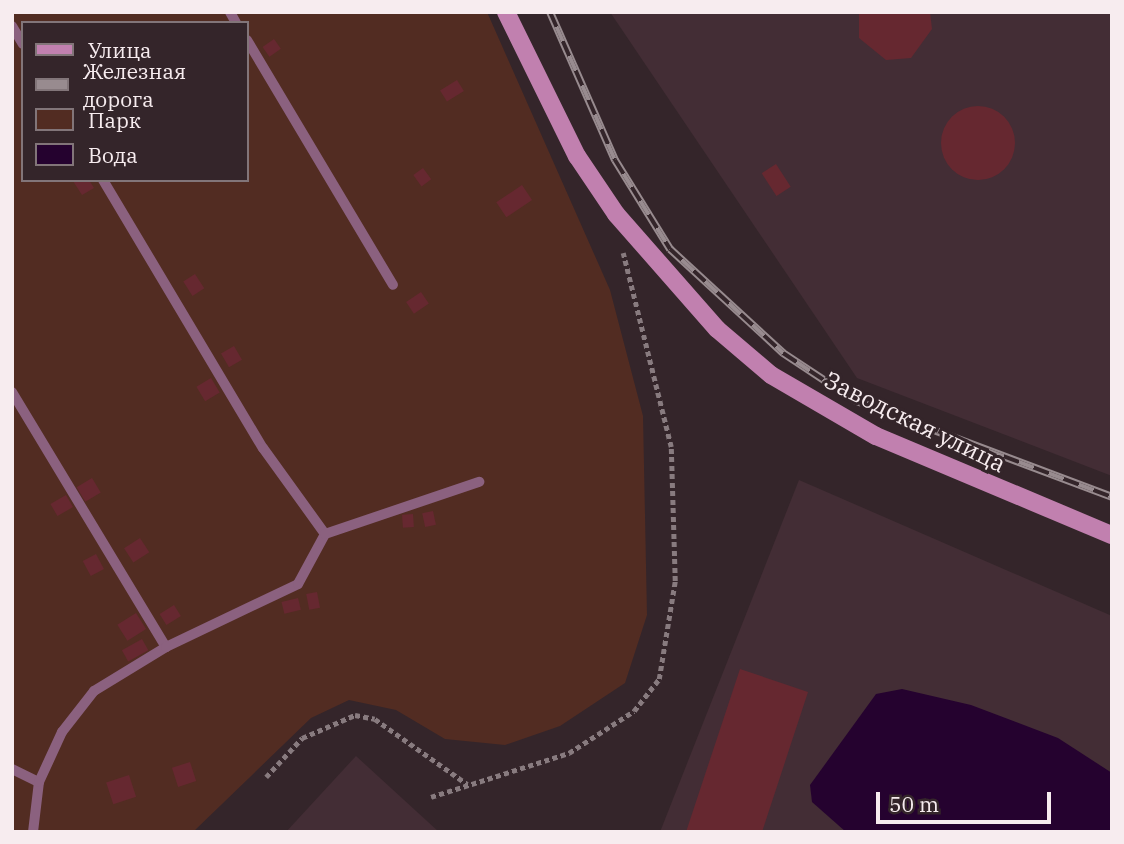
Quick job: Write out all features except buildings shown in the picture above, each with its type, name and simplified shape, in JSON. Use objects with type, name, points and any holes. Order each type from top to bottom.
[{"type":"street","name":"Заводская улица","points":[[506,12],[577,156],[616,214],[717,329],[771,375],[876,436],[1112,535]]},
{"type":"lane","points":[[248,42],[393,285]]},
{"type":"lane","points":[[104,182],[263,448],[325,534]]},
{"type":"lane","points":[[12,392],[166,646]]},
{"type":"lane","points":[[33,832],[39,782],[62,732],[94,691],[166,646],[298,584],[325,534],[480,482]]},
{"type":"lane","points":[[12,769],[39,782]]},
{"type":"path","points":[[431,797],[524,769],[600,735],[634,710],[659,679],[670,643],[677,514],[671,447],[622,248]]},
{"type":"path","points":[[266,777],[302,738],[355,715],[374,719],[468,784]]},
{"type":"shaded area","points":[[610,12],[1112,12],[1112,476],[857,378]]},
{"type":"shaded area","points":[[799,480],[1112,616],[1112,832],[660,832]]},
{"type":"shaded area","points":[[356,756],[439,832],[286,832]]},
{"type":"green space","points":[[12,12],[487,12],[610,290],[643,416],[647,615],[625,683],[560,726],[505,745],[445,739],[396,710],[349,700],[311,718],[193,832],[12,832]]},
{"type":"water","points":[[902,689],[971,705],[1058,738],[1112,773],[1112,832],[846,832],[812,802],[810,785],[876,694]]},
{"type":"railway","points":[[550,12],[615,160],[670,249],[783,353],[854,400],[1112,497]]}]
